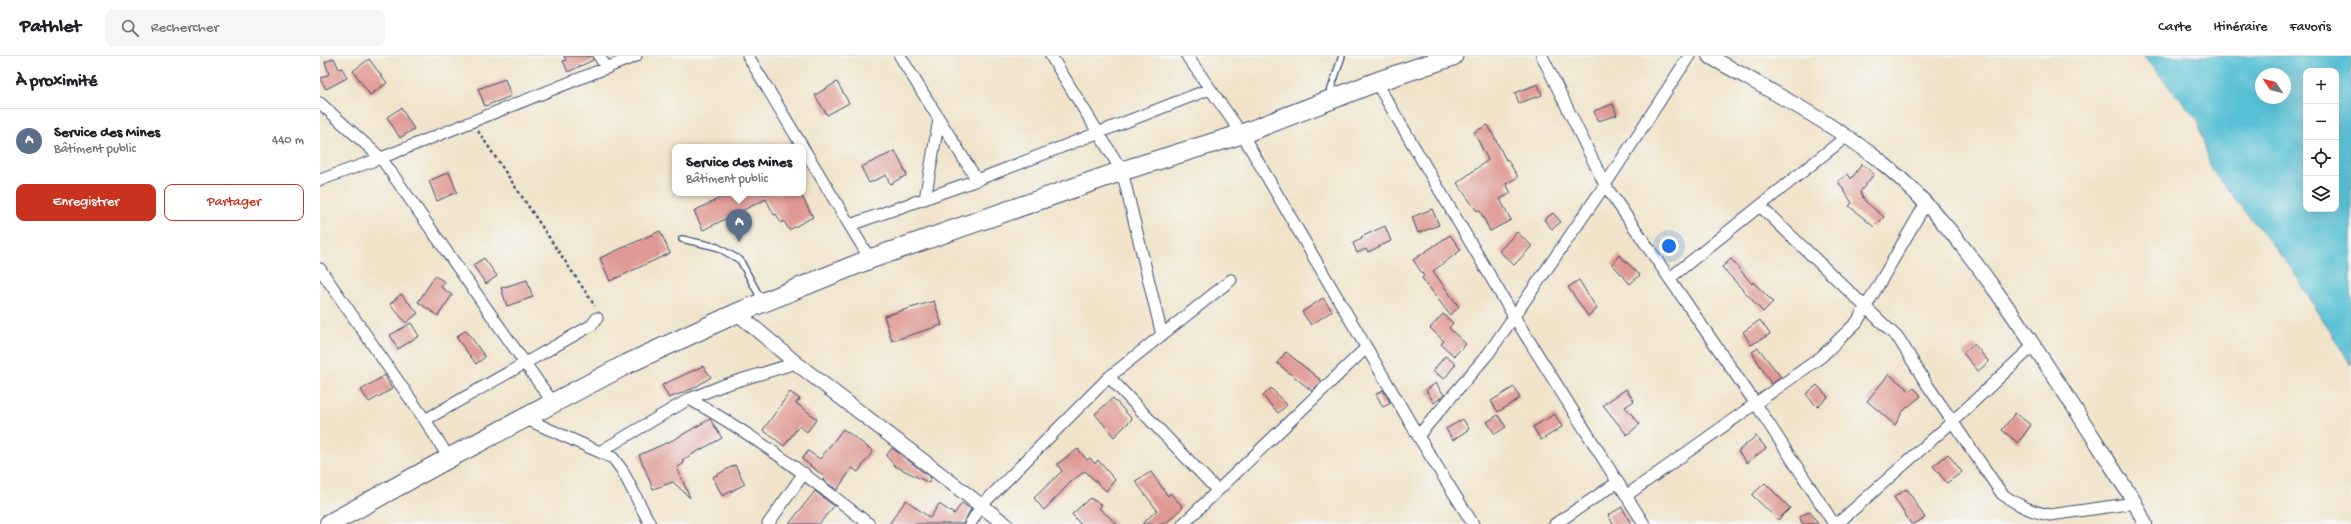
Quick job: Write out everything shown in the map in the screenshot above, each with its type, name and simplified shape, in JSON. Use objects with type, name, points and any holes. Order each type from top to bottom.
[{"type":"highway","points":[[329,524],[448,458],[626,364],[737,313],[870,259],[1122,171],[1242,134],[1376,82],[1453,56]]},
{"type":"street","points":[[599,56],[607,68]]},
{"type":"street","points":[[320,180],[381,158],[636,56]]},
{"type":"street","points":[[748,56],[801,144]]},
{"type":"street","points":[[900,56],[977,180]]},
{"type":"street","points":[[1050,56],[1122,171],[1162,335]]},
{"type":"street","points":[[1187,56],[1242,134],[1418,436],[1473,524]]},
{"type":"street","points":[[1542,56],[1606,185],[1836,524],[1952,422],[2034,344]]},
{"type":"street","points":[[1418,436],[1488,354],[1513,314],[1606,185],[1689,56]]},
{"type":"street","points":[[1709,56],[1847,136],[1886,165],[1926,203],[1966,248],[2034,344],[2135,503],[2145,524]]},
{"type":"street","points":[[1376,82],[1513,314],[1644,524]]},
{"type":"street","points":[[850,225],[977,180],[1210,89]]},
{"type":"street","points":[[320,103],[381,158],[553,403]]},
{"type":"street","points":[[925,199],[939,119]]},
{"type":"street","points":[[1670,278],[1847,136]]},
{"type":"street","points":[[806,152],[870,259]]},
{"type":"street","points":[[1626,496],[1756,404],[1835,345],[1857,322],[1926,203]]},
{"type":"street","points":[[1760,206],[1899,339],[1952,422],[2002,494],[2019,506],[2037,513],[2050,515],[2135,503]]},
{"type":"street","points":[[320,269],[425,420],[448,458]]},
{"type":"street","points":[[970,524],[981,506],[1108,377],[1231,280]]},
{"type":"street","points":[[737,313],[796,363],[1005,524]]},
{"type":"street","points":[[425,420],[592,325],[597,318]]},
{"type":"street","points":[[1183,524],[1216,490],[1366,348]]},
{"type":"street","points":[[602,451],[689,399],[724,385],[796,363]]},
{"type":"street","points":[[1108,377],[1216,490]]},
{"type":"street","points":[[689,399],[729,421],[804,473],[868,524]]},
{"type":"street","points":[[524,418],[602,451],[613,458],[622,470],[650,524]]},
{"type":"street","points":[[768,524],[804,473]]},
{"type":"street","points":[[1555,524],[1618,482]]},
{"type":"lane","points":[[1327,101],[1342,56]]},
{"type":"lane","points":[[682,239],[717,247],[740,260],[763,303]]},
{"type":"path","points":[[472,122],[597,310],[597,318]]},
{"type":"water","points":[[2143,56],[2351,56],[2351,365],[2291,268],[2211,169],[2198,120]]},
{"type":"building","points":[[564,56],[592,56],[593,60],[568,72],[563,61],[566,60]]},
{"type":"building","points":[[334,58],[339,69],[342,68],[347,78],[326,89],[320,79],[329,74],[325,62]]},
{"type":"building","points":[[369,59],[387,83],[370,95],[353,71]]},
{"type":"building","points":[[505,79],[511,96],[485,106],[478,89]]},
{"type":"building","points":[[837,82],[849,103],[827,115],[815,95]]},
{"type":"building","points":[[1538,84],[1542,95],[1519,103],[1515,93]]},
{"type":"building","points":[[1613,104],[1617,115],[1598,121],[1594,111]]},
{"type":"building","points":[[401,108],[414,129],[400,138],[387,117]]},
{"type":"building","points":[[1488,125],[1506,160],[1507,159],[1518,177],[1506,184],[1511,193],[1500,199],[1511,220],[1490,231],[1480,211],[1476,210],[1457,183],[1488,160],[1474,132]]},
{"type":"building","points":[[895,151],[907,175],[890,184],[886,175],[869,183],[861,167]]},
{"type":"building","points":[[1862,164],[1874,174],[1860,192],[1866,202],[1884,217],[1874,227],[1849,206],[1852,203],[1838,181],[1848,174],[1851,179]]},
{"type":"building","points":[[449,172],[457,192],[437,201],[429,181]]},
{"type":"building","points":[[724,196],[802,196],[813,217],[789,230],[784,221],[781,223],[776,214],[774,215],[766,199],[703,230],[694,211]]},
{"type":"building","points":[[1432,209],[1439,225],[1418,233],[1412,217]]},
{"type":"building","points":[[1553,213],[1561,222],[1552,229],[1544,220]]},
{"type":"building","points":[[1385,226],[1391,241],[1368,252],[1366,249],[1357,253],[1353,243],[1362,239],[1361,237]]},
{"type":"building","points":[[660,231],[670,253],[610,281],[600,258]]},
{"type":"building","points":[[1517,232],[1532,246],[1514,265],[1499,251]]},
{"type":"building","points":[[1450,235],[1461,250],[1433,271],[1459,307],[1450,315],[1422,278],[1424,276],[1413,260]]},
{"type":"building","points":[[1619,255],[1640,275],[1630,284],[1612,264]]},
{"type":"building","points":[[484,258],[497,276],[486,284],[473,265]]},
{"type":"building","points":[[1731,259],[1752,284],[1753,282],[1773,302],[1763,312],[1722,267]]},
{"type":"building","points":[[435,276],[445,282],[441,287],[452,295],[438,316],[418,302]]},
{"type":"building","points":[[527,280],[533,297],[507,306],[501,288]]},
{"type":"building","points":[[1579,280],[1597,309],[1588,316],[1568,287]]},
{"type":"building","points":[[401,294],[418,313],[406,323],[390,304]]},
{"type":"building","points":[[1323,298],[1332,311],[1311,325],[1302,312]]},
{"type":"building","points":[[934,301],[942,325],[892,341],[884,316]]},
{"type":"building","points":[[1443,314],[1453,323],[1449,328],[1466,344],[1454,356],[1441,344],[1444,341],[1430,328]]},
{"type":"building","points":[[1760,320],[1770,334],[1751,345],[1743,332]]},
{"type":"building","points":[[411,323],[419,336],[398,349],[390,335]]},
{"type":"building","points":[[466,330],[485,357],[476,364],[456,337]]},
{"type":"building","points":[[1974,344],[1989,362],[1978,371],[1963,353]]},
{"type":"building","points":[[1758,348],[1781,377],[1771,384],[1752,352]]},
{"type":"building","points":[[1286,352],[1322,381],[1312,391],[1277,363]]},
{"type":"building","points":[[1445,356],[1456,364],[1444,379],[1433,371]]},
{"type":"building","points":[[703,366],[711,377],[694,388],[669,398],[662,385]]},
{"type":"building","points":[[1889,374],[1910,391],[1914,388],[1921,396],[1903,411],[1895,425],[1867,401]]},
{"type":"building","points":[[385,375],[392,389],[369,402],[361,390]]},
{"type":"building","points":[[1436,383],[1444,395],[1434,403],[1426,390]]},
{"type":"building","points":[[1817,385],[1828,397],[1817,407],[1806,394]]},
{"type":"building","points":[[1514,387],[1520,398],[1498,412],[1491,401]]},
{"type":"building","points":[[1271,388],[1287,405],[1278,413],[1263,396]]},
{"type":"building","points":[[1626,389],[1634,401],[1625,407],[1640,424],[1627,435],[1603,405]]},
{"type":"building","points":[[1383,390],[1391,403],[1383,407],[1376,394]]},
{"type":"building","points":[[790,392],[800,399],[796,403],[817,419],[807,432],[799,426],[784,446],[763,430]]},
{"type":"building","points":[[1113,398],[1132,419],[1114,437],[1095,414]]},
{"type":"building","points":[[2015,413],[2031,425],[2018,443],[2002,430]]},
{"type":"building","points":[[1555,414],[1562,427],[1541,440],[1533,427]]},
{"type":"building","points":[[1498,415],[1506,427],[1495,434],[1487,422]]},
{"type":"building","points":[[710,419],[722,438],[682,460],[684,463],[677,468],[690,498],[673,482],[653,489],[639,455],[673,440]]},
{"type":"building","points":[[1463,419],[1469,429],[1453,440],[1446,429]]},
{"type":"building","points":[[843,429],[873,451],[858,472],[852,468],[837,490],[823,480],[825,477],[802,459],[808,451],[820,459]]},
{"type":"building","points":[[1756,436],[1766,448],[1747,463],[1738,451]]},
{"type":"building","points":[[892,448],[931,478],[929,483],[895,466],[886,456]]},
{"type":"building","points":[[1078,449],[1087,460],[1090,458],[1095,464],[1098,460],[1115,480],[1106,491],[1085,471],[1071,482],[1044,510],[1034,498],[1062,471],[1057,464]]},
{"type":"building","points":[[1948,454],[1962,472],[1947,483],[1933,466]]},
{"type":"building","points":[[735,465],[745,484],[722,496],[713,477]]},
{"type":"building","points":[[1151,472],[1168,496],[1170,493],[1183,507],[1165,524],[1142,524],[1157,510],[1135,481]]},
{"type":"building","points":[[1765,483],[1790,508],[1778,520],[1752,495]]},
{"type":"building","points":[[1907,489],[1925,518],[1914,524],[1911,524],[1894,497]]},
{"type":"building","points":[[815,491],[834,506],[819,524],[789,524]]},
{"type":"building","points":[[1090,498],[1102,505],[1099,508],[1117,524],[1080,524],[1072,514]]},
{"type":"building","points":[[906,500],[930,518],[939,504],[954,514],[962,503],[971,509],[963,524],[889,524]]},
{"type":"building","points":[[1622,507],[1631,524],[1613,524],[1608,515]]},
{"type":"building","points":[[1810,511],[1818,524],[1803,524],[1799,517]]},
{"type":"place","name":"Service des Mines","points":[[739,242]]}]
